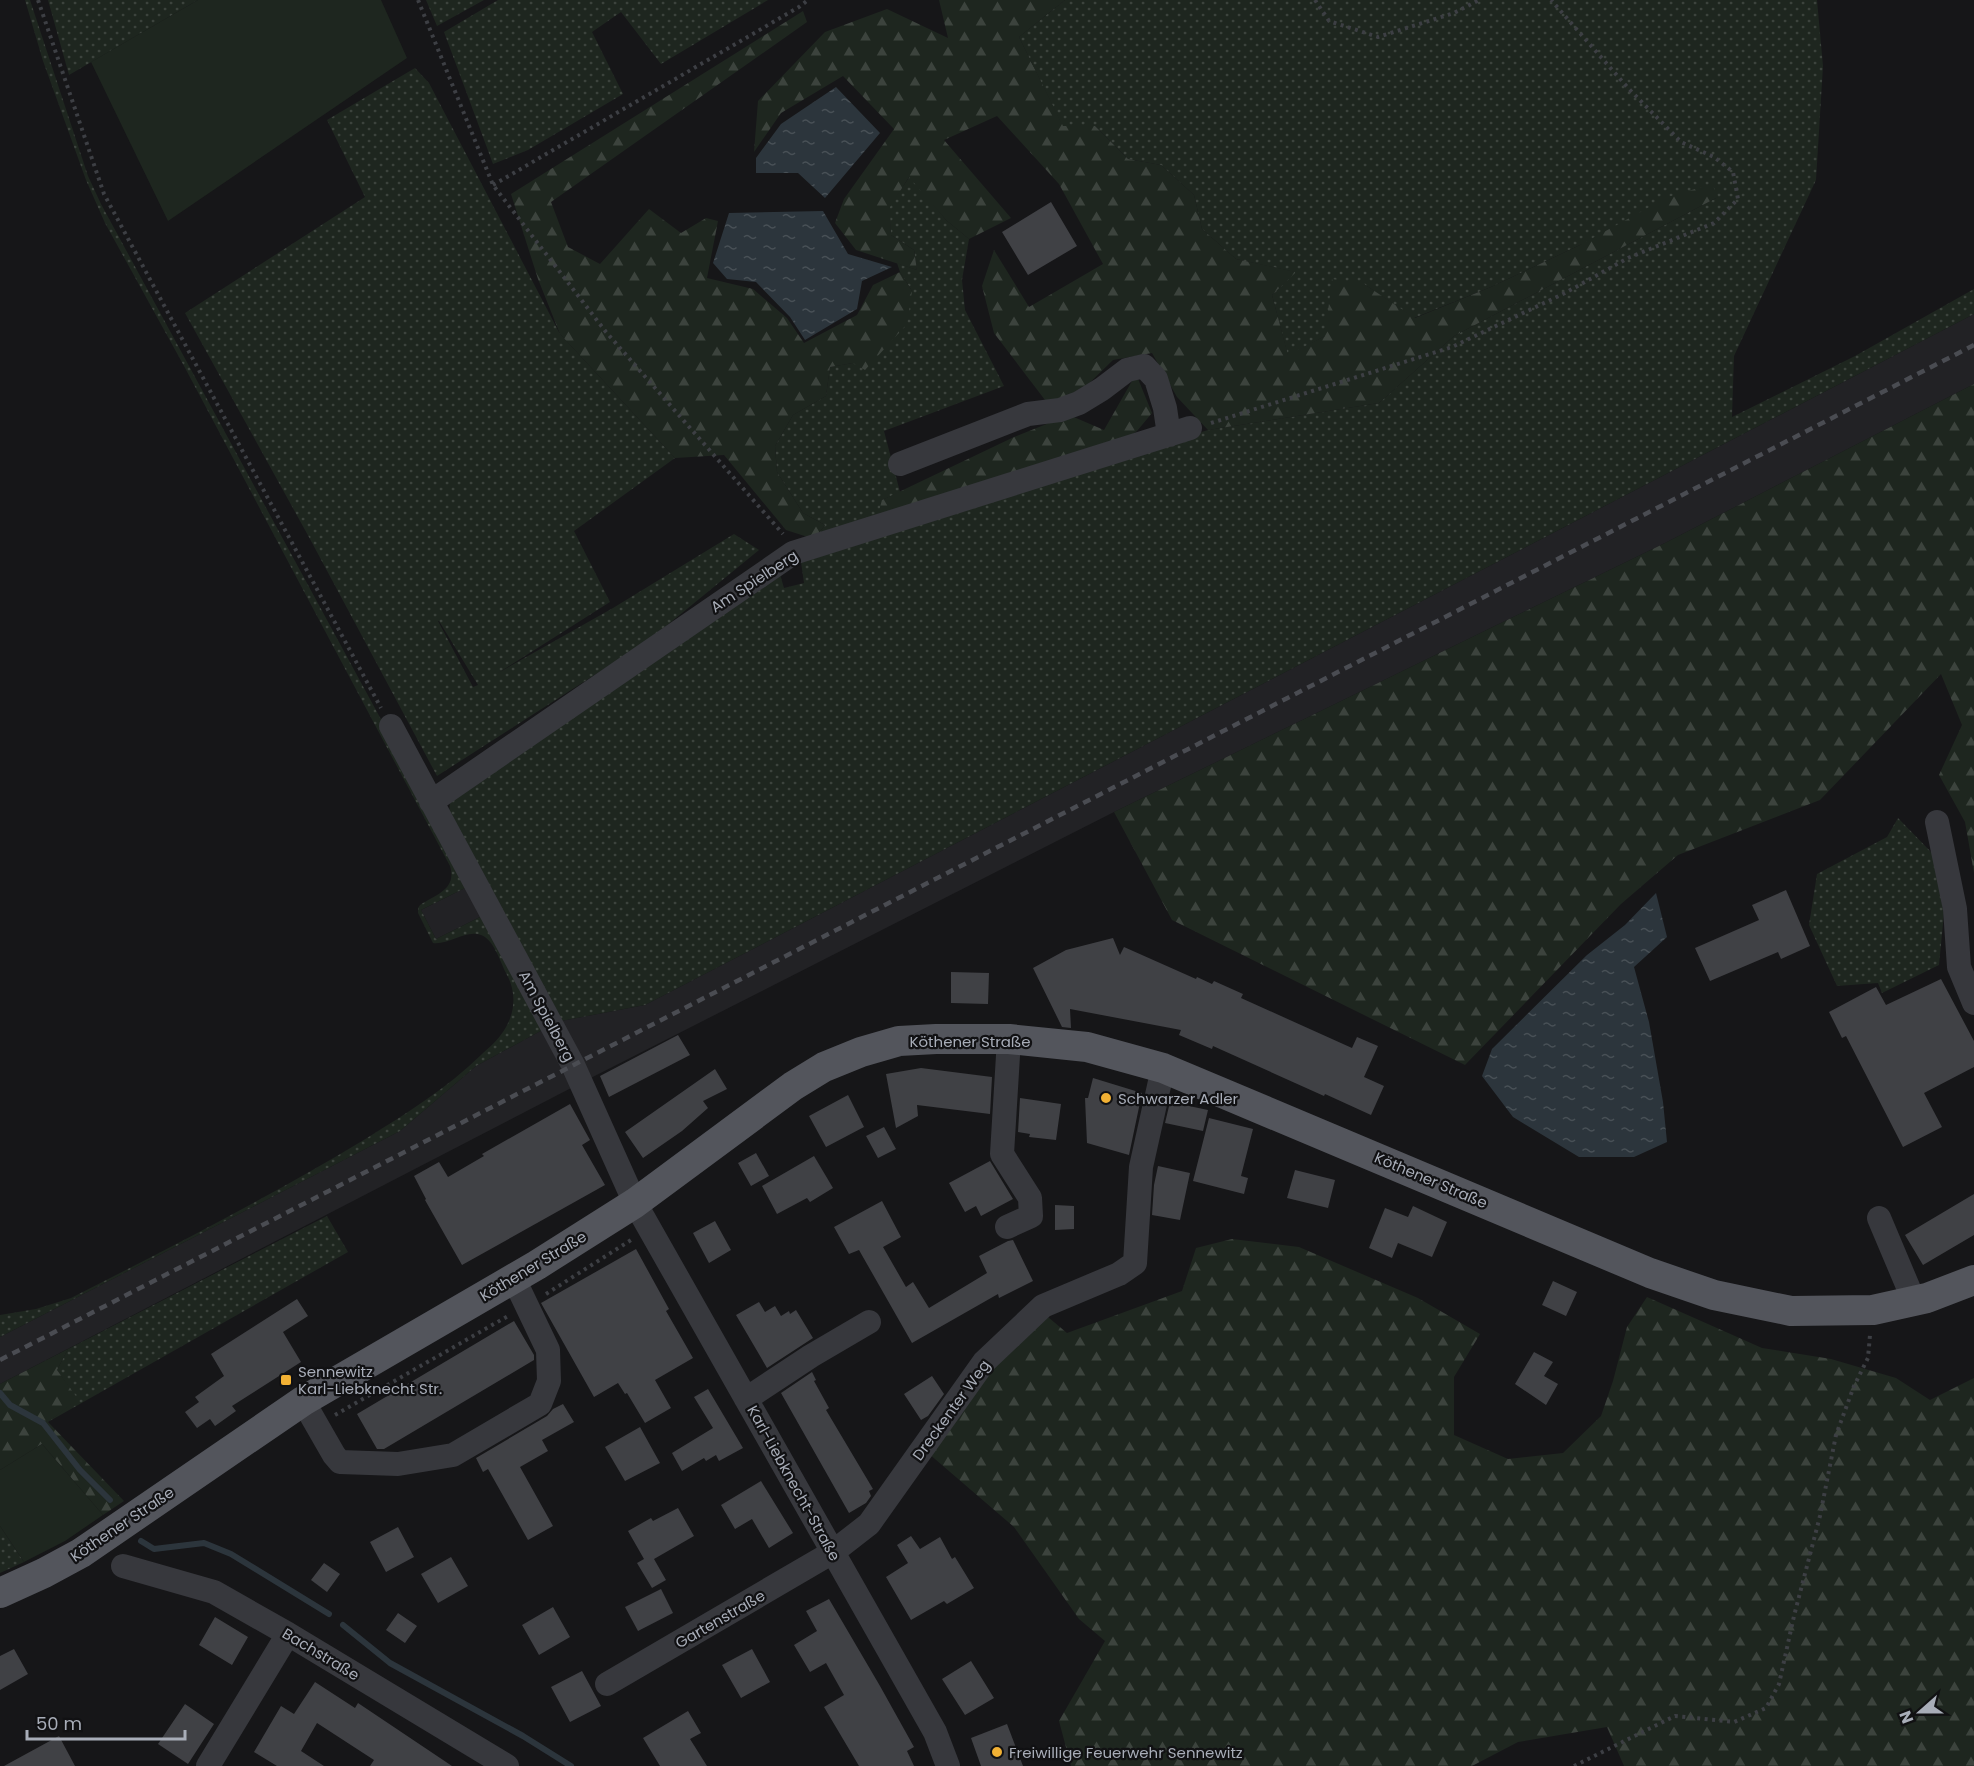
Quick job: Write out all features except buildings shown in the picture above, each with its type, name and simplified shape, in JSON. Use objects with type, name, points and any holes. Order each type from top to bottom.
[{"type":"main road","name":"Köthener Straße","points":[[0,1593],[81,1553],[310,1413],[634,1203],[793,1086],[824,1067],[861,1052],[899,1041],[1009,1038],[1087,1047],[1163,1068],[1650,1273],[1714,1295],[1791,1311],[1873,1310],[1927,1298],[1974,1280]]},
{"type":"street","points":[[900,464],[1028,414],[1060,410],[1079,403],[1127,370],[1144,366],[1156,379],[1165,408],[1180,432]]},
{"type":"street","name":"Am Spielberg","points":[[430,802],[793,553],[1180,432]]},
{"type":"street","name":"Am Spielberg","points":[[391,726],[573,1065],[634,1203]]},
{"type":"street","points":[[1937,822],[1955,909],[1959,967],[1974,1003]]},
{"type":"street","points":[[1007,1227],[1031,1216],[1030,1198],[1002,1154],[1009,1038]]},
{"type":"street","name":"Dreckenter Weg","points":[[832,1552],[869,1524],[984,1362],[1042,1306],[1119,1274],[1135,1263],[1141,1167],[1163,1068]]},
{"type":"street","name":"Karl-Liebknecht-Straße","points":[[634,1203],[934,1732],[948,1766]]},
{"type":"street","points":[[1879,1218],[1914,1301]]},
{"type":"street","points":[[310,1413],[340,1462],[398,1464],[453,1455],[540,1404],[549,1381],[548,1350],[514,1279]]},
{"type":"street","points":[[746,1399],[811,1356],[869,1322]]},
{"type":"street","name":"Gartenstraße","points":[[607,1684],[832,1552]]},
{"type":"street","name":"Bachstraße","points":[[123,1566],[214,1592],[507,1766]]},
{"type":"street","points":[[208,1766],[288,1634]]},
{"type":"path","points":[[38,0],[104,194],[391,726]]},
{"type":"path","points":[[418,0],[493,185],[606,332],[782,533],[793,553]]},
{"type":"path","points":[[493,185],[808,0]]},
{"type":"path","points":[[1315,0],[1329,21],[1378,37],[1454,13],[1479,0]]},
{"type":"path","points":[[1180,432],[1452,347],[1565,293],[1628,258],[1714,223],[1738,199],[1733,172],[1714,158],[1681,142],[1628,88],[1551,0]]},
{"type":"path","points":[[310,1413],[527,1305],[649,1229]]},
{"type":"path","points":[[1574,1766],[1675,1716],[1734,1722],[1766,1708],[1779,1684],[1820,1516],[1836,1435],[1854,1386],[1868,1358],[1873,1310]]},
{"type":"shaded area","points":[[1974,314],[1974,384],[1665,543],[1114,812],[575,1086],[0,1384],[0,1337],[400,1131],[476,1066],[546,1028],[561,1021],[645,1005]]},
{"type":"shaded area","points":[[471,885],[486,914],[436,939],[421,910]]},
{"type":"green space","points":[[25,0],[30,0],[88,176],[101,204],[471,885],[421,910],[436,939],[486,914],[546,1028],[476,1066],[400,1131],[0,1337],[0,1315],[36,1309],[71,1298],[258,1201],[367,1138],[412,1109],[441,1089],[496,1041],[509,1021],[513,1005],[510,981],[490,941],[481,935],[469,934],[445,942],[433,943],[418,913],[420,905],[448,886],[451,880],[450,866],[184,366],[105,223],[86,180],[43,61]]},
{"type":"green space","points":[[48,0],[198,0],[69,75]]},
{"type":"green space","points":[[198,0],[381,0],[407,58],[168,221],[91,62]]},
{"type":"green space","points":[[426,0],[484,0],[437,26]]},
{"type":"green space","points":[[498,0],[768,0],[661,64],[621,12],[592,32],[623,94],[528,150],[493,164],[444,32]]},
{"type":"green space","points":[[939,0],[1065,0],[1019,37],[1063,126],[1095,126],[1128,159],[1161,165],[1194,195],[1202,229],[1236,259],[1296,272],[1272,295],[1288,355],[1325,336],[1332,279],[1364,284],[1415,318],[1491,287],[1580,245],[1668,197],[1712,184],[1718,197],[1454,336],[1379,403],[1208,430],[1177,397],[1152,353],[1113,360],[1071,401],[1045,400],[994,333],[982,286],[994,250],[1029,307],[1103,264],[1059,184],[997,116],[944,140],[1011,218],[969,239],[946,220],[909,177],[890,207],[891,235],[914,250],[917,270],[856,250],[835,223],[844,199],[894,129],[843,76],[781,113],[754,152],[758,101],[825,32],[887,9],[948,38]]},
{"type":"green space","points":[[1065,0],[1817,0],[1823,66],[1816,180],[1734,356],[1732,417],[1855,356],[1974,289],[1974,314],[645,1005],[561,1021],[449,817],[450,800],[779,571],[784,588],[804,583],[800,555],[1208,430],[1379,403],[1454,336],[1718,197],[1580,245],[1491,287],[1414,318],[1364,284],[1325,336],[1288,356],[1272,295],[1295,272],[1236,259],[1202,229],[1194,195],[1161,165],[1128,159],[1095,126],[1063,127],[1019,37]]},
{"type":"green space","points":[[803,11],[807,22],[551,202],[568,247],[600,264],[649,209],[681,233],[706,218],[718,221],[707,278],[753,289],[787,318],[804,343],[857,315],[873,285],[900,272],[912,291],[907,324],[865,370],[853,363],[830,367],[826,396],[793,415],[775,446],[777,472],[803,513],[825,525],[814,539],[786,530],[724,455],[675,458],[560,334],[538,279],[511,194]]},
{"type":"green space","points":[[415,68],[429,83],[560,334],[675,458],[574,531],[610,602],[498,673],[613,608],[734,534],[759,550],[649,640],[437,776],[185,313],[365,197],[327,120]],"holes":[[[439,621],[478,685],[473,687]]]},
{"type":"green space","points":[[910,176],[946,220],[969,239],[962,280],[965,310],[1004,386],[884,431],[900,492],[882,500],[887,516],[814,539],[825,525],[803,513],[777,472],[775,446],[793,415],[826,396],[830,367],[853,363],[912,291],[897,263],[917,270],[914,250],[891,235],[889,207]]},
{"type":"green space","points":[[1136,374],[1152,413],[1137,431],[1119,444],[887,516],[879,511],[882,500],[1014,437],[1069,415],[1104,430]]},
{"type":"green space","points":[[1974,384],[1974,873],[1965,822],[1939,775],[1962,725],[1941,674],[1820,800],[1678,855],[1621,904],[1465,1065],[1172,920],[1114,812],[1665,543]]},
{"type":"green space","points":[[1898,818],[1932,853],[1944,913],[1939,965],[1882,993],[1878,983],[1837,986],[1809,925],[1817,874],[1887,837]]},
{"type":"green space","points":[[327,1216],[348,1252],[48,1422],[77,1399],[57,1370],[68,1349]]},
{"type":"green space","points":[[1232,1239],[1299,1247],[1418,1298],[1480,1334],[1454,1377],[1454,1435],[1508,1459],[1563,1453],[1601,1416],[1627,1327],[1647,1297],[1762,1348],[1831,1359],[1896,1378],[1930,1400],[1974,1378],[1974,1766],[1624,1766],[1607,1727],[1518,1742],[1472,1766],[1071,1766],[1059,1721],[1105,1641],[1079,1619],[1014,1527],[928,1453],[984,1373],[1042,1312],[1067,1333],[1182,1291],[1196,1248]]},
{"type":"green space","points":[[68,1349],[57,1370],[78,1399],[48,1422],[124,1501],[103,1515],[42,1444],[0,1470],[0,1384]]},
{"type":"green space","points":[[42,1444],[103,1515],[65,1541],[24,1562],[0,1526],[0,1470]]},
{"type":"green space","points":[[0,1526],[24,1562],[0,1573]]},
{"type":"water","points":[[836,87],[880,133],[825,198],[798,173],[756,173],[756,158],[781,124]]},
{"type":"water","points":[[823,211],[848,254],[892,267],[862,281],[857,309],[805,340],[790,317],[756,282],[727,279],[713,263],[729,213]]},
{"type":"water","points":[[1656,893],[1667,937],[1634,967],[1649,1022],[1663,1102],[1667,1142],[1634,1157],[1579,1157],[1513,1117],[1482,1076],[1492,1049],[1587,955],[1625,925]]},
{"type":"waterway","points":[[0,1393],[10,1405],[43,1423],[80,1470],[110,1500]]},
{"type":"waterway","points":[[141,1541],[154,1549],[204,1543],[231,1554],[329,1614]]},
{"type":"waterway","points":[[343,1625],[390,1663],[523,1736],[571,1766]]},
{"type":"railway","points":[[0,1360],[1974,345]]},
{"type":"place","name":"Schwarzer Adler","points":[[1106,1098]]},
{"type":"place","name":"Sennewitz Karl-Liebknecht Str.","points":[[286,1380]]},
{"type":"place","name":"Freiwillige Feuerwehr Sennewitz","points":[[997,1752]]}]
